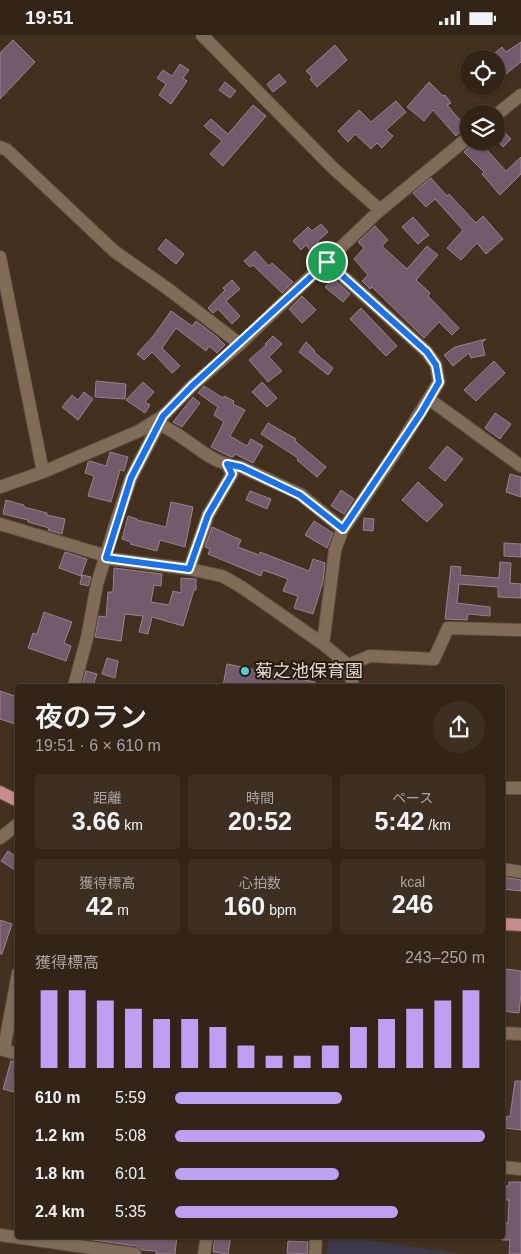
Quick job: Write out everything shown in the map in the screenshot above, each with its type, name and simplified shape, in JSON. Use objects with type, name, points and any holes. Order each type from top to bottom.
[{"type":"main road","points":[[0,792],[15,800]]},
{"type":"main road","points":[[505,924],[521,925]]},
{"type":"street","points":[[202,35],[333,168],[380,210]]},
{"type":"street","points":[[505,108],[521,95]]},
{"type":"street","points":[[75,684],[87,638],[97,584],[131,478],[161,420],[192,386],[240,344],[380,210],[460,144]]},
{"type":"street","points":[[0,147],[7,150],[114,251],[240,344]]},
{"type":"street","points":[[0,257],[42,472]]},
{"type":"street","points":[[323,644],[335,550],[343,529],[439,382],[436,365],[427,352],[327,262]]},
{"type":"street","points":[[429,399],[521,466]]},
{"type":"street","points":[[0,487],[42,472],[161,420]]},
{"type":"street","points":[[161,420],[199,451],[227,464],[241,467],[300,495],[343,529]]},
{"type":"street","points":[[189,569],[208,515],[232,474],[227,464]]},
{"type":"street","points":[[0,524],[55,539],[104,555],[106,558],[189,569],[222,576],[323,644],[348,665],[353,684]]},
{"type":"street","points":[[348,665],[370,656],[434,659],[448,628],[521,630]]},
{"type":"street","points":[[505,788],[521,788]]},
{"type":"street","points":[[505,869],[521,872]]},
{"type":"street","points":[[15,987],[2,1049],[15,1053]]},
{"type":"street","points":[[505,1033],[521,1034]]},
{"type":"street","points":[[505,1167],[521,1169]]},
{"type":"street","points":[[0,1235],[15,1236]]},
{"type":"street","points":[[57,1239],[71,1240],[136,1254]]},
{"type":"street","points":[[204,1254],[206,1239]]},
{"type":"street","points":[[315,1254],[316,1239]]},
{"type":"shaded area","points":[[328,1239],[358,1239],[464,1254],[326,1254]]},
{"type":"building","points":[[13,40],[35,62],[0,99],[0,53]]},
{"type":"building","points":[[521,42],[521,62],[505,75],[505,51],[506,52]]},
{"type":"building","points":[[335,45],[347,60],[317,87],[310,79],[312,77],[306,71]]},
{"type":"building","points":[[180,64],[189,70],[183,78],[187,81],[171,104],[159,95],[166,84],[157,78],[163,70],[172,76]]},
{"type":"building","points":[[279,74],[286,82],[273,92],[267,84]]},
{"type":"building","points":[[225,82],[236,91],[230,98],[219,90]]},
{"type":"building","points":[[429,82],[443,96],[445,95],[451,103],[447,105],[460,120],[460,132],[456,136],[433,110],[424,121],[407,107]]},
{"type":"building","points":[[396,101],[406,112],[386,130],[393,136],[382,148],[377,143],[371,149],[355,134],[348,142],[338,131],[359,110],[371,122]]},
{"type":"building","points":[[253,105],[266,116],[223,166],[210,154],[222,141],[204,126],[211,119],[228,134]]},
{"type":"building","points":[[505,133],[511,139],[505,145]]},
{"type":"building","points":[[466,150],[487,150],[506,171],[521,157],[521,174],[500,195],[482,174],[484,172],[464,152]]},
{"type":"building","points":[[431,178],[476,223],[483,216],[503,239],[486,254],[477,243],[461,260],[447,248],[463,230],[435,199],[426,207],[413,193]]},
{"type":"building","points":[[413,217],[429,235],[418,244],[402,227]]},
{"type":"building","points":[[321,224],[328,232],[317,242],[320,246],[312,252],[306,245],[301,250],[293,241],[308,227],[312,231]]},
{"type":"building","points":[[375,226],[388,240],[382,246],[407,269],[427,246],[438,255],[416,280],[430,293],[428,296],[459,328],[452,335],[439,322],[424,338],[372,287],[370,289],[362,281],[368,275],[354,259],[364,248],[358,242]]},
{"type":"building","points":[[166,239],[184,254],[176,264],[158,249]]},
{"type":"building","points":[[255,251],[269,266],[272,263],[293,282],[282,293],[253,265],[250,267],[244,261]]},
{"type":"building","points":[[333,278],[350,294],[343,302],[325,287]]},
{"type":"building","points":[[232,280],[240,289],[226,301],[240,316],[232,324],[218,309],[213,313],[208,308],[225,290],[223,288]]},
{"type":"building","points":[[302,296],[316,310],[302,323],[289,309]]},
{"type":"building","points":[[361,308],[397,346],[386,356],[350,319]]},
{"type":"building","points":[[171,311],[192,326],[196,321],[225,345],[217,353],[209,346],[206,351],[176,328],[162,348],[180,366],[172,373],[152,352],[144,360],[137,354],[154,335]]},
{"type":"building","points":[[273,336],[282,344],[269,357],[282,371],[268,382],[249,360]]},
{"type":"building","points":[[486,339],[482,343],[485,355],[471,358],[469,353],[453,366],[444,355],[455,347]]},
{"type":"building","points":[[306,342],[314,352],[333,368],[328,375],[299,352]]},
{"type":"building","points":[[494,361],[505,373],[476,401],[464,390]]},
{"type":"building","points":[[96,381],[126,384],[125,399],[95,397]]},
{"type":"building","points":[[143,382],[154,392],[145,402],[150,405],[145,413],[126,400]]},
{"type":"building","points":[[262,382],[277,398],[267,407],[252,392]]},
{"type":"building","points":[[204,386],[223,398],[224,396],[234,401],[233,404],[245,410],[230,436],[247,446],[251,439],[263,446],[253,463],[235,454],[231,457],[211,447],[224,422],[214,415],[218,407],[198,393]]},
{"type":"building","points":[[84,392],[93,399],[78,420],[62,407],[72,395],[78,400]]},
{"type":"building","points":[[193,397],[200,403],[182,427],[173,422]]},
{"type":"building","points":[[495,413],[511,424],[500,439],[485,428]]},
{"type":"building","points":[[268,423],[296,439],[295,441],[326,467],[317,477],[297,460],[298,458],[261,434]]},
{"type":"building","points":[[447,446],[463,459],[445,481],[429,468]]},
{"type":"building","points":[[110,452],[128,457],[124,471],[120,470],[111,502],[88,496],[94,476],[85,473],[90,461],[106,466]]},
{"type":"building","points":[[510,474],[521,477],[521,497],[506,492]]},
{"type":"building","points":[[418,482],[443,505],[427,522],[402,500]]},
{"type":"building","points":[[341,490],[354,499],[344,514],[331,506]]},
{"type":"building","points":[[250,491],[271,499],[267,509],[246,500]]},
{"type":"building","points":[[6,500],[47,513],[47,515],[65,519],[62,534],[28,522],[28,520],[3,514]]},
{"type":"building","points":[[171,502],[193,507],[185,547],[160,540],[157,551],[130,544],[131,542],[122,539],[128,516],[166,527]]},
{"type":"building","points":[[364,518],[374,519],[373,531],[363,530]]},
{"type":"building","points":[[314,521],[333,533],[327,548],[305,535]]},
{"type":"building","points":[[212,527],[241,540],[238,547],[259,555],[260,552],[309,571],[313,559],[325,563],[323,582],[313,614],[294,608],[298,596],[283,591],[288,579],[263,570],[261,576],[208,554],[210,549],[205,547]]},
{"type":"building","points":[[504,543],[521,544],[521,557],[504,556]]},
{"type":"building","points":[[65,552],[87,559],[81,576],[59,568]]},
{"type":"building","points":[[500,562],[511,563],[510,583],[521,584],[521,598],[498,597],[498,587],[459,584],[457,603],[490,607],[490,616],[468,614],[467,620],[445,619],[451,566],[461,567],[460,575],[499,578]]},
{"type":"building","points":[[114,568],[162,574],[161,586],[154,585],[151,602],[169,605],[173,591],[181,593],[181,578],[196,579],[196,590],[194,590],[183,626],[152,617],[148,634],[139,632],[143,616],[125,614],[121,641],[95,637],[99,616],[106,617],[108,592],[113,592]]},
{"type":"building","points":[[82,575],[91,577],[88,586],[80,584]]},
{"type":"building","points":[[44,612],[72,622],[64,643],[71,646],[66,661],[28,648],[33,633],[37,634]]},
{"type":"building","points":[[107,658],[118,661],[115,678],[102,674]]},
{"type":"building","name":"菊之池保育園","points":[[227,664],[315,682],[315,684],[223,684]]},
{"type":"building","points":[[86,671],[97,674],[94,684],[83,684]]},
{"type":"building","points":[[0,691],[15,696],[15,724],[0,719]]},
{"type":"building","points":[[8,851],[15,856],[15,870],[1,861]]},
{"type":"building","points":[[505,877],[521,880],[521,891],[505,889]]},
{"type":"building","points":[[0,920],[12,924],[2,954],[0,954]]},
{"type":"building","points":[[506,969],[521,971],[519,1013],[505,1011]]},
{"type":"building","points":[[11,1061],[15,1062],[15,1092],[3,1089]]},
{"type":"building","points":[[515,1081],[521,1081],[521,1130],[505,1128],[507,1116],[510,1117]]},
{"type":"building","points":[[509,1182],[521,1182],[521,1254],[509,1254],[510,1240],[502,1240],[505,1239],[505,1223],[508,1223],[509,1200],[505,1200],[505,1186],[509,1186]]},
{"type":"building","points":[[86,1239],[177,1239],[175,1254],[156,1254],[156,1251],[142,1250],[136,1246]]},
{"type":"building","points":[[215,1239],[230,1239],[228,1254],[213,1252]]},
{"type":"building","points":[[288,1241],[308,1242],[307,1254],[287,1253]]},
{"type":"place","name":"菊之池保育園","points":[[245,671]]},
{"type":"route","points":[[327,262],[427,352],[436,365],[439,382],[421,413],[343,529],[300,495],[241,467],[227,464],[232,474],[208,515],[189,569],[106,558],[131,478],[163,416],[192,386],[240,344],[327,262]]}]
